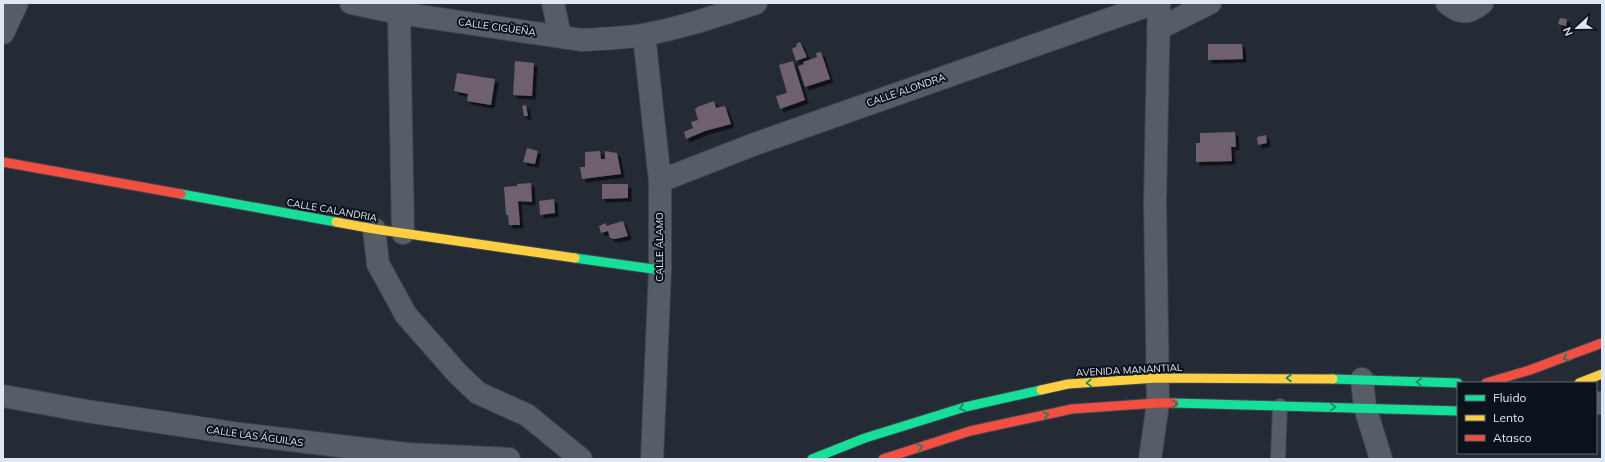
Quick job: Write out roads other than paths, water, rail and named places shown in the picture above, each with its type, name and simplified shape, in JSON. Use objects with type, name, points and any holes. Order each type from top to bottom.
[{"type":"street","points":[[3,34],[17,3]]},
{"type":"street","name":"CALLE CIGÜEÑA","points":[[351,3],[399,13],[582,40],[610,39],[644,35],[696,22],[756,3]]},
{"type":"street","points":[[553,3],[560,36]]},
{"type":"street","name":"CALLE ALONDRA","points":[[660,181],[762,141],[1155,3]]},
{"type":"street","points":[[1150,459],[1158,403],[1155,202],[1159,3]]},
{"type":"street","points":[[1158,29],[1210,3]]},
{"type":"street","points":[[1446,3],[1455,10],[1471,11],[1482,3]]},
{"type":"street","points":[[399,13],[403,233]]},
{"type":"street","name":"CALLE ÁLAMO","points":[[644,35],[660,181],[660,270],[652,459]]},
{"type":"street","name":"CALLE CALANDRIA","points":[[3,162],[374,229],[660,270]]},
{"type":"street","points":[[374,229],[378,264],[406,315],[458,374],[478,393],[527,415],[581,459]]},
{"type":"street","points":[[1489,382],[1540,367],[1602,342]]},
{"type":"street","points":[[1582,382],[1602,374]]},
{"type":"street","name":"AVENIDA MANANTIAL","points":[[812,459],[865,438],[965,406],[1068,384],[1157,378],[1362,379],[1457,383]]},
{"type":"street","points":[[1362,379],[1364,407],[1381,459]]},
{"type":"street","name":"CALLE LAS ÁGUILAS","points":[[3,396],[86,411],[240,434],[406,454],[509,459]]},
{"type":"street","points":[[883,459],[970,431],[1072,409],[1158,403],[1364,407],[1457,411]]},
{"type":"lane","points":[[1278,459],[1280,406]]}]
